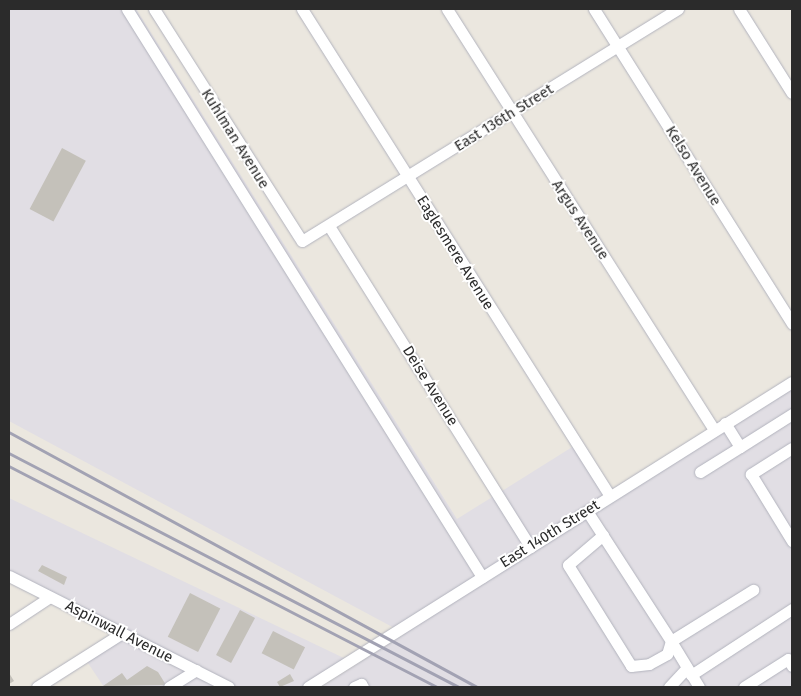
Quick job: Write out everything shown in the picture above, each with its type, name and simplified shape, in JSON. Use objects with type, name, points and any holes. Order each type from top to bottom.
[{"type":"street","points":[[127,9],[482,577]]},
{"type":"street","name":"Kuhlman Avenue","points":[[154,9],[298,239],[306,240],[329,226]]},
{"type":"street","name":"Eaglesmere Avenue","points":[[302,9],[610,496]]},
{"type":"street","name":"Argus Avenue","points":[[447,9],[714,430]]},
{"type":"street","name":"Kelso Avenue","points":[[594,9],[792,324]]},
{"type":"street","name":"East 136th Street","points":[[329,226],[678,9]]},
{"type":"street","points":[[739,9],[792,93]]},
{"type":"street","name":"Deise Avenue","points":[[329,226],[530,547]]},
{"type":"street","name":"East 140th Street","points":[[308,687],[792,382]]},
{"type":"street","points":[[700,472],[792,414]]},
{"type":"street","points":[[725,423],[740,447]]},
{"type":"street","points":[[792,448],[751,474],[792,541]]},
{"type":"street","points":[[587,511],[699,687]]},
{"type":"street","points":[[603,535],[568,565],[631,666],[655,661],[667,654],[671,641],[753,590]]},
{"type":"street","name":"Aspinwall Avenue","points":[[9,576],[229,687]]},
{"type":"street","points":[[9,624],[50,597]]},
{"type":"street","points":[[669,687],[689,671],[792,609]]},
{"type":"street","points":[[37,687],[122,633]]},
{"type":"street","points":[[744,687],[788,659],[792,666]]},
{"type":"street","points":[[169,687],[196,670]]},
{"type":"street","points":[[354,687],[360,684],[363,687]]},
{"type":"shaded area","points":[[9,9],[136,9],[457,519],[577,444],[610,496],[398,630],[9,421]]},
{"type":"shaded area","points":[[792,384],[792,687],[322,687]]},
{"type":"shaded area","points":[[9,498],[350,661],[308,687],[104,687],[84,657],[121,633],[9,576]]},
{"type":"building","points":[[62,148],[86,161],[53,222],[30,209]]},
{"type":"building","points":[[42,565],[67,577],[64,585],[38,571]]},
{"type":"building","points":[[190,593],[220,608],[198,652],[168,637]]},
{"type":"building","points":[[240,610],[255,618],[231,663],[216,655]]},
{"type":"building","points":[[273,631],[305,647],[294,670],[262,653]]},
{"type":"building","points":[[147,666],[158,672],[166,685],[103,686],[122,673],[127,680]]},
{"type":"building","points":[[9,673],[14,681],[9,684]]},
{"type":"building","points":[[290,674],[294,681],[280,687],[277,682]]},
{"type":"railway","points":[[9,432],[477,687]]},
{"type":"railway","points":[[9,453],[459,687]]},
{"type":"railway","points":[[9,466],[437,687]]}]
